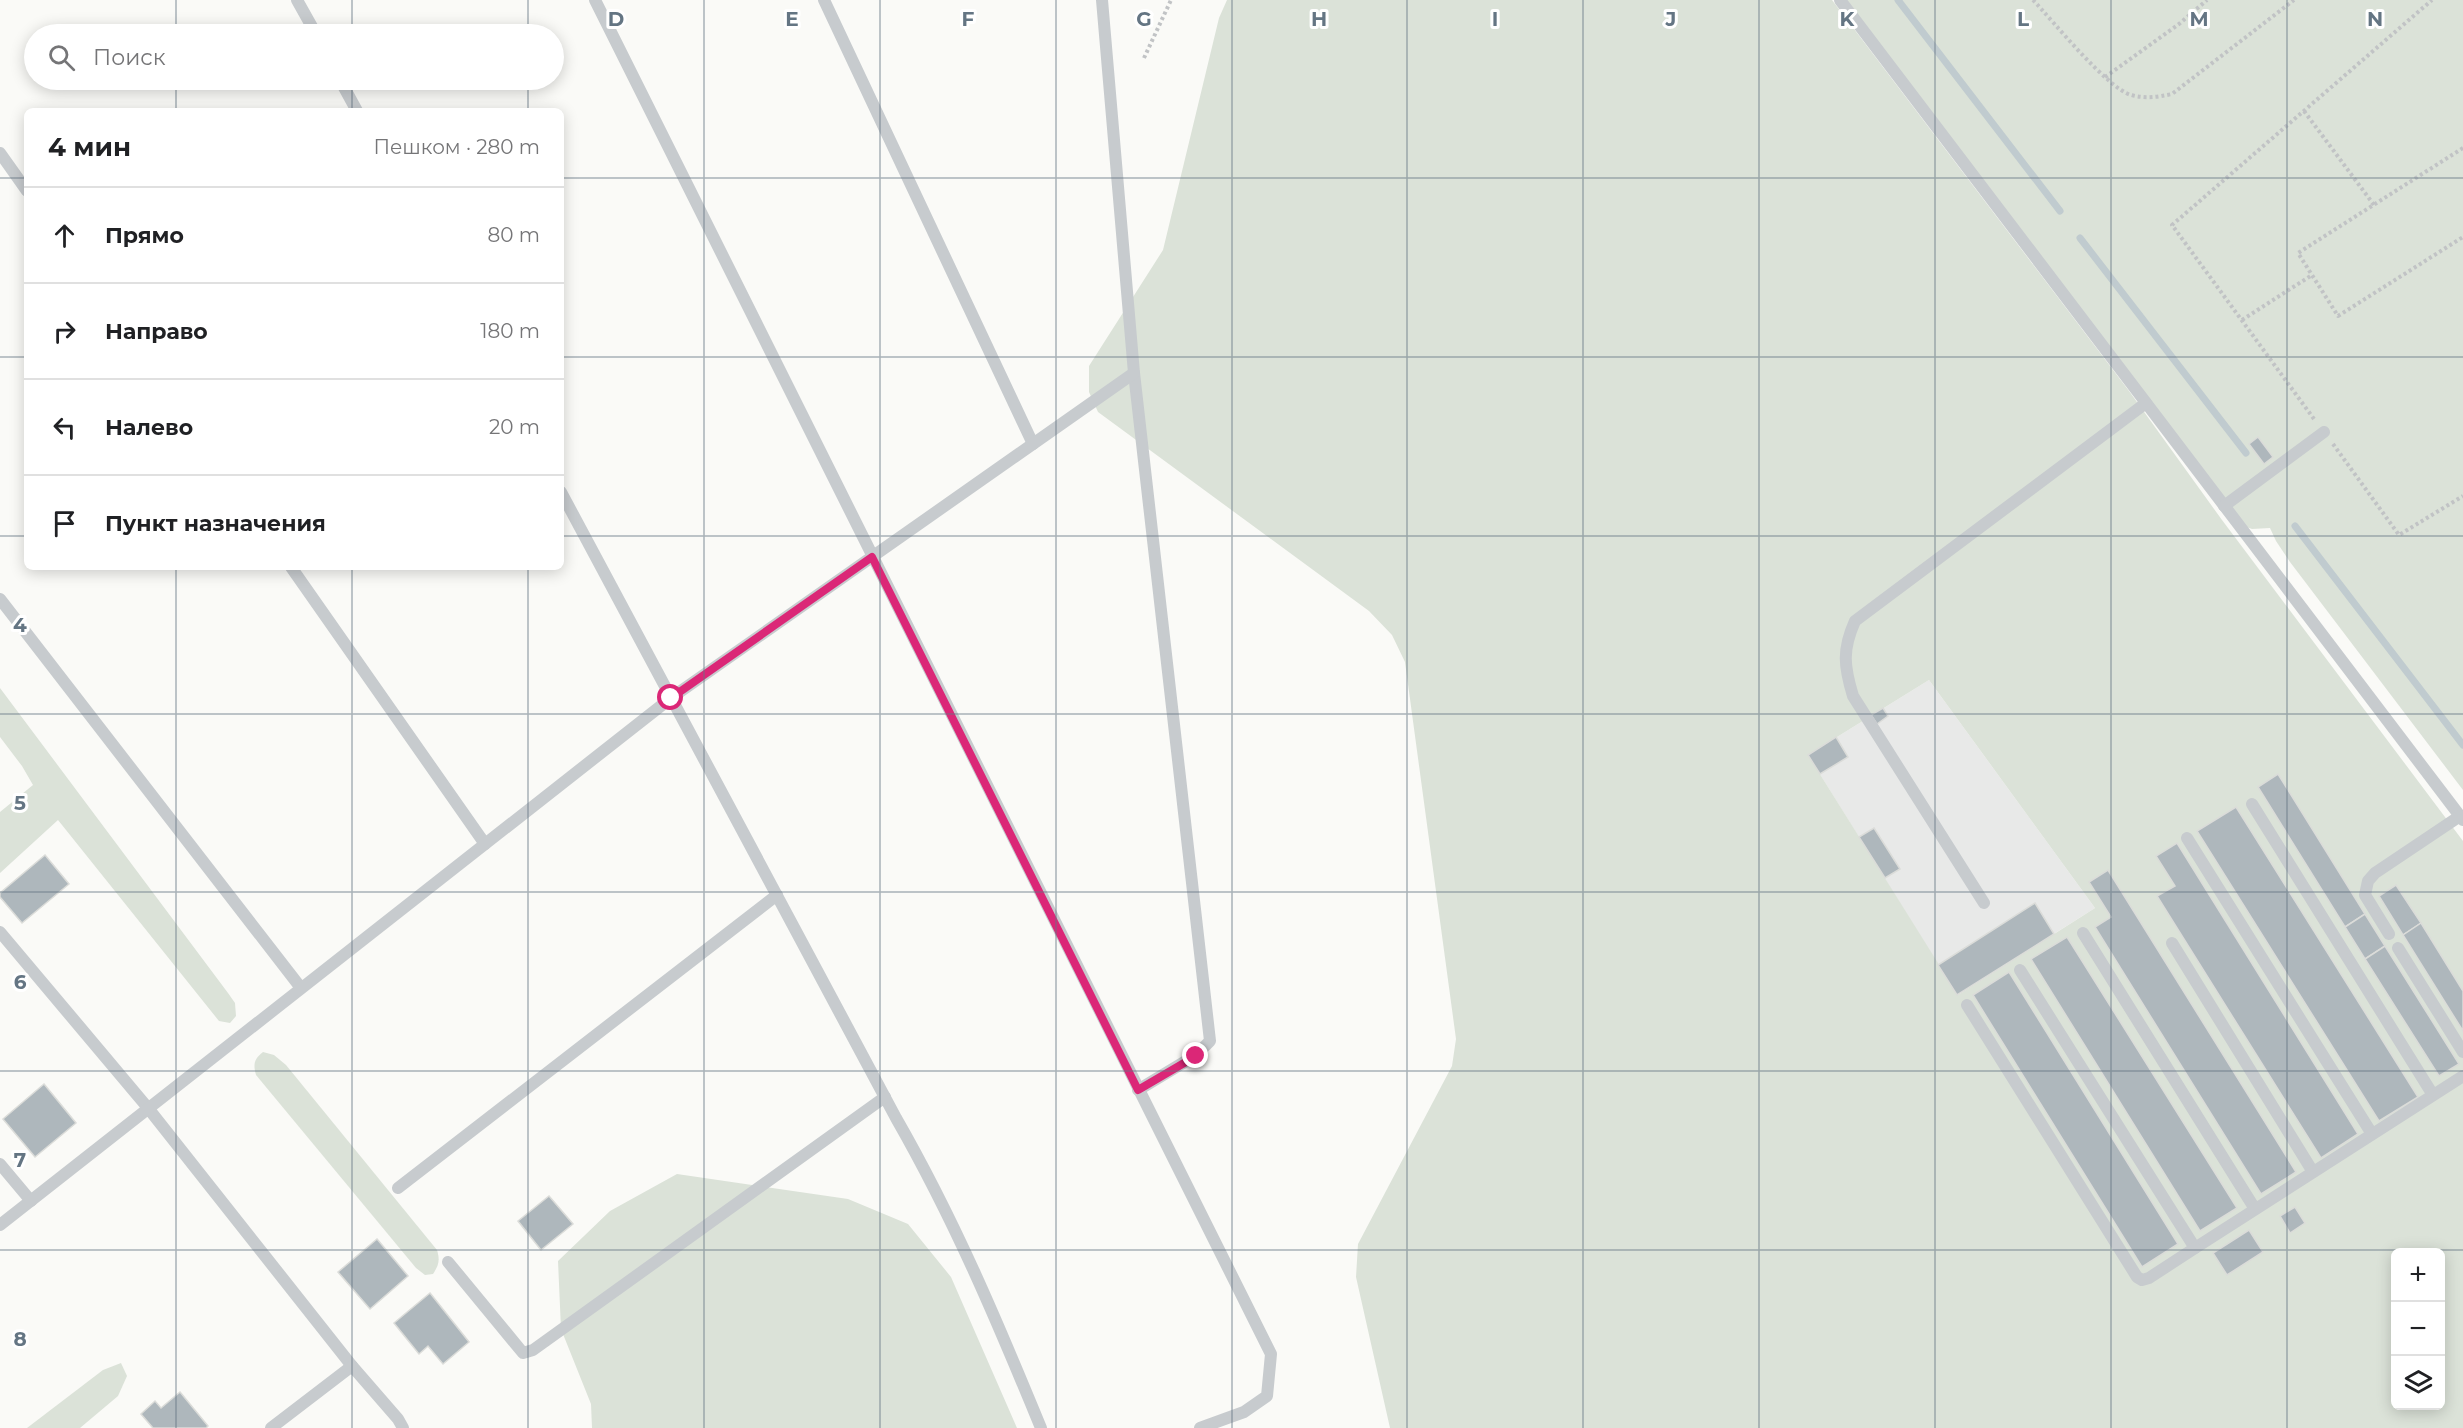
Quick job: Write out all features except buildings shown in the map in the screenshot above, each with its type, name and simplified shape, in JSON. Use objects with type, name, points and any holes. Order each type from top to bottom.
[{"type":"lane","points":[[297,0],[310,24]]},
{"type":"lane","points":[[595,0],[1271,1354],[1267,1396],[1244,1412],[1200,1428]]},
{"type":"lane","points":[[824,0],[1033,444]]},
{"type":"lane","points":[[1102,0],[1134,373],[1210,1041],[1196,1056],[1138,1090]]},
{"type":"lane","points":[[1840,0],[2461,818],[2375,873],[2368,881],[2365,895],[2389,934]]},
{"type":"lane","points":[[345,90],[355,108]]},
{"type":"lane","points":[[0,153],[24,187]]},
{"type":"lane","points":[[0,1225],[671,698],[1134,373]]},
{"type":"lane","points":[[1984,903],[1853,696],[1847,675],[1845,655],[1847,639],[1855,621],[2146,403]]},
{"type":"lane","points":[[2224,506],[2324,432]]},
{"type":"lane","points":[[564,498],[933,1184],[978,1276],[1041,1428]]},
{"type":"lane","points":[[293,570],[485,844]]},
{"type":"lane","points":[[0,599],[301,988]]},
{"type":"lane","points":[[2252,804],[2433,1095]]},
{"type":"lane","points":[[2187,838],[2372,1134]]},
{"type":"lane","points":[[398,1188],[777,895]]},
{"type":"lane","points":[[0,932],[148,1108],[403,1428]]},
{"type":"lane","points":[[2083,933],[2255,1209]]},
{"type":"lane","points":[[2172,943],[2313,1172]]},
{"type":"lane","points":[[2398,948],[2463,1052]]},
{"type":"lane","points":[[2020,970],[2195,1248]]},
{"type":"lane","points":[[1967,1005],[2137,1277],[2142,1280],[2149,1278],[2463,1076]]},
{"type":"lane","points":[[448,1262],[523,1353],[533,1350],[885,1098]]},
{"type":"lane","points":[[0,1164],[31,1201]]},
{"type":"lane","points":[[271,1428],[352,1366]]},
{"type":"path","points":[[1144,58],[1171,0]]},
{"type":"path","points":[[2033,0],[2105,77],[2128,94],[2148,99],[2172,94],[2294,0]]},
{"type":"path","points":[[2105,77],[2179,24],[2207,0]]},
{"type":"path","points":[[2432,0],[2172,225],[2399,535],[2463,495]]},
{"type":"path","points":[[2304,111],[2374,205]]},
{"type":"path","points":[[2463,148],[2298,253],[2338,316],[2463,237]]},
{"type":"path","points":[[2241,320],[2312,275]]},
{"type":"shaded area","points":[[1227,0],[1832,0],[2129,391],[2222,520],[2463,841],[2463,1428],[1390,1428],[1356,1277],[1358,1244],[1452,1066],[1456,1039],[1405,662],[1392,635],[1369,611],[1098,412],[1089,392],[1089,366],[1163,250],[1219,18]],"holes":[[[1929,680],[2095,908],[1958,995],[1808,755]]]},
{"type":"shaded area","points":[[1846,0],[2463,0],[2463,790],[2290,562],[2270,528],[2252,529],[2238,524]]},
{"type":"shaded area","points":[[1929,680],[2095,908],[1957,995],[1808,755]]},
{"type":"shaded area","points":[[0,688],[235,1003],[236,1016],[230,1023],[219,1021],[58,820],[0,873],[0,812],[33,785],[0,737]]},
{"type":"shaded area","points":[[263,1052],[274,1055],[286,1065],[437,1250],[437,1268],[433,1274],[425,1275],[416,1268],[256,1075],[255,1062]]},
{"type":"shaded area","points":[[677,1174],[848,1199],[908,1224],[951,1277],[1017,1428],[592,1428],[591,1404],[561,1329],[558,1261],[610,1211]]},
{"type":"shaded area","points":[[121,1363],[127,1376],[118,1396],[80,1428],[27,1428],[103,1370]]},
{"type":"waterway","points":[[1898,0],[2060,211]]},
{"type":"waterway","points":[[2080,238],[2246,453]]},
{"type":"waterway","points":[[2295,526],[2463,745]]},
{"type":"route","points":[[671,698],[872,557],[1138,1090],[1196,1056]]}]
